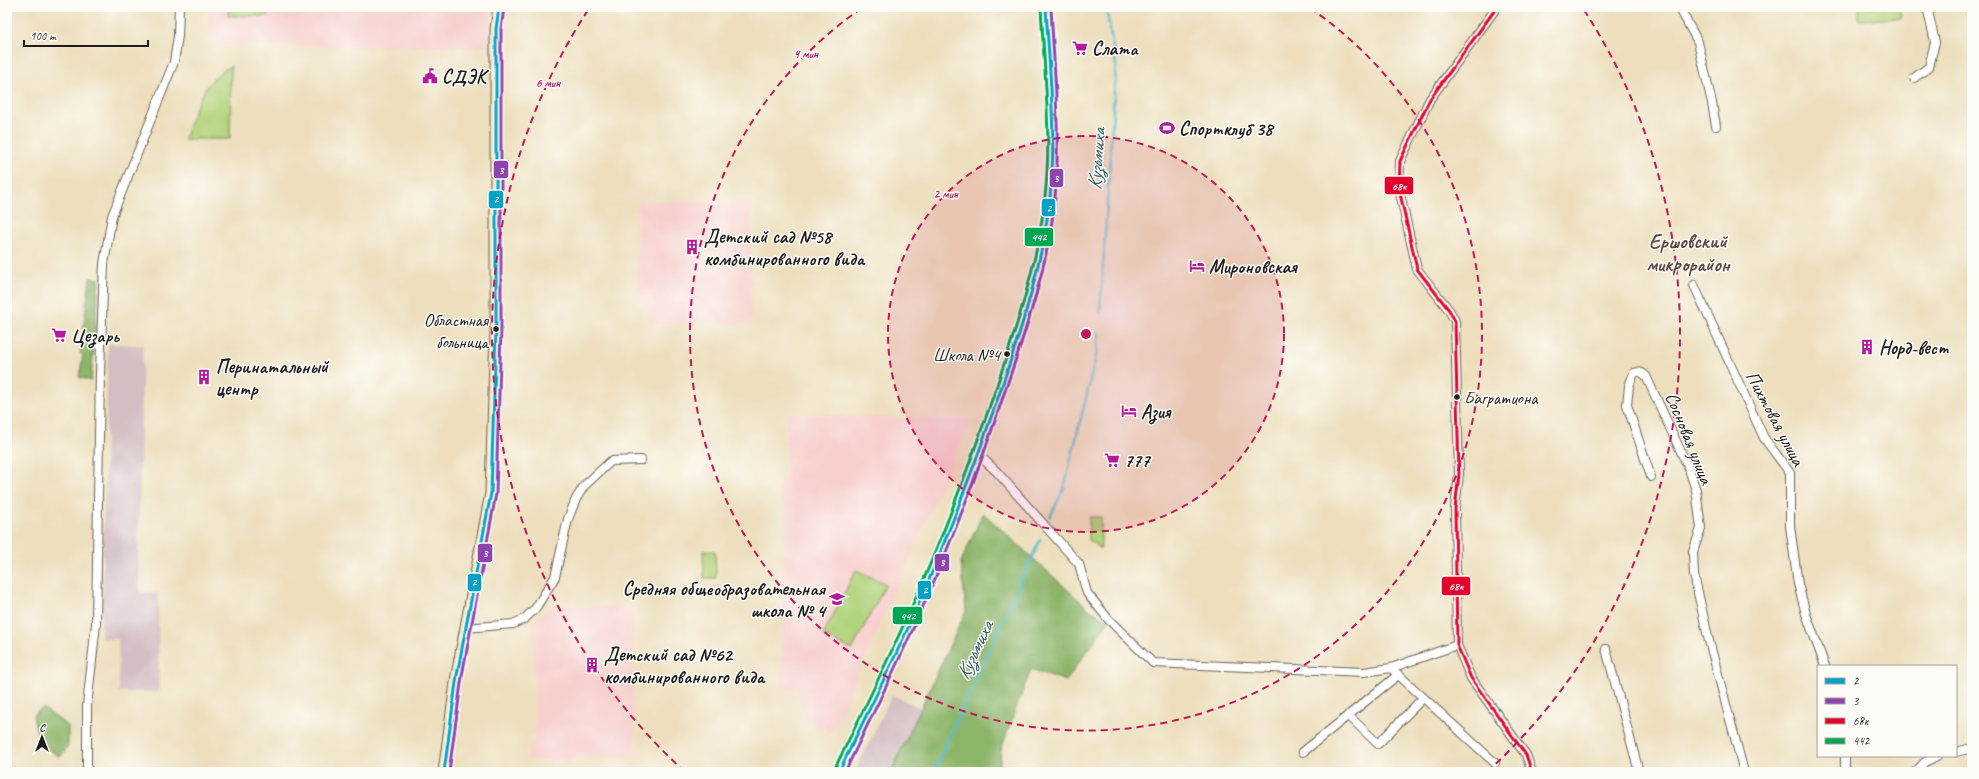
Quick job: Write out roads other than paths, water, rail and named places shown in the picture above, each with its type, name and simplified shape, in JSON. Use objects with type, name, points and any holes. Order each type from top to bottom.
[{"type":"main road","points":[[444,772],[451,714],[491,493],[496,336],[496,29],[499,7]]},
{"type":"main road","points":[[838,772],[905,635],[938,560],[978,454],[1027,306],[1044,234],[1050,199],[1053,160],[1046,7]]},
{"type":"street","points":[[87,772],[87,706],[96,624],[100,373],[104,264],[112,216],[174,62],[178,36],[179,7]]},
{"type":"street","points":[[1497,7],[1430,99],[1400,161],[1398,189],[1417,269],[1449,310],[1454,321],[1456,333],[1459,474],[1455,509],[1457,645],[1471,678],[1526,756],[1532,772]]},
{"type":"street","points":[[1679,7],[1698,42],[1716,126]]},
{"type":"street","points":[[1914,78],[1929,67],[1935,42],[1927,7]]},
{"type":"street","name":"Пихтовая улица","points":[[1694,285],[1764,438],[1790,473],[1790,526],[1798,584],[1806,614],[1825,665]]},
{"type":"street","name":"Сосновая улица","points":[[1652,477],[1627,406],[1629,386],[1634,373],[1638,372],[1643,372],[1646,376],[1689,469],[1696,490],[1700,528],[1693,552],[1694,575],[1708,637],[1744,772]]},
{"type":"street","points":[[978,454],[997,472],[1078,564],[1087,593],[1109,620],[1154,664],[1364,672],[1391,668],[1457,645]]},
{"type":"street","points":[[466,628],[513,624],[524,619],[535,609],[555,576],[568,519],[576,499],[584,486],[611,461],[641,460]]},
{"type":"street","points":[[1606,649],[1639,772]]},
{"type":"street","points":[[1391,668],[1495,763]]},
{"type":"street","points":[[1303,752],[1398,675]]},
{"type":"street","points":[[1348,715],[1378,744],[1423,698]]},
{"type":"street","points":[[1957,752],[1972,748]]},
{"type":"street","points":[[1845,757],[1846,772]]},
{"type":"street","points":[[1915,772],[1925,762],[1935,757]]},
{"type":"waterway","name":"Кузьмиха","points":[[1100,313],[1116,65],[1106,7]]},
{"type":"waterway","name":"Кузьмиха","points":[[1050,517],[1064,488],[1097,352],[1099,333]]},
{"type":"waterway","name":"Кузьмиха","points":[[933,772],[1040,540]]},
{"type":"place","name":"Слата","points":[[1080,48]]},
{"type":"place","name":"СДЭК","points":[[430,76]]},
{"type":"place","name":"Спортклуб 38","points":[[1167,128]]},
{"type":"place","name":"Детский сад №58 комбинированного вида","points":[[692,247]]},
{"type":"place","name":"Мироновская","points":[[1197,266]]},
{"type":"place","name":"Областная больница","points":[[496,329]]},
{"type":"place","name":"Цезарь","points":[[59,335]]},
{"type":"place","name":"Норд-вест","points":[[1867,347]]},
{"type":"place","name":"Школа №4","points":[[1007,354]]},
{"type":"place","name":"Перинатальный центр","points":[[204,377]]},
{"type":"place","name":"Багратиона","points":[[1457,397]]},
{"type":"place","name":"Азия","points":[[1129,411]]},
{"type":"place","name":"777","points":[[1112,460]]},
{"type":"place","name":"Средняя общеобразовательная школа № 4","points":[[837,599]]},
{"type":"place","name":"Детский сад №62 комбинированного вида","points":[[592,665]]},
{"type":"district","name":"Ершовский микрорайон","points":[[1688,252]]}]
